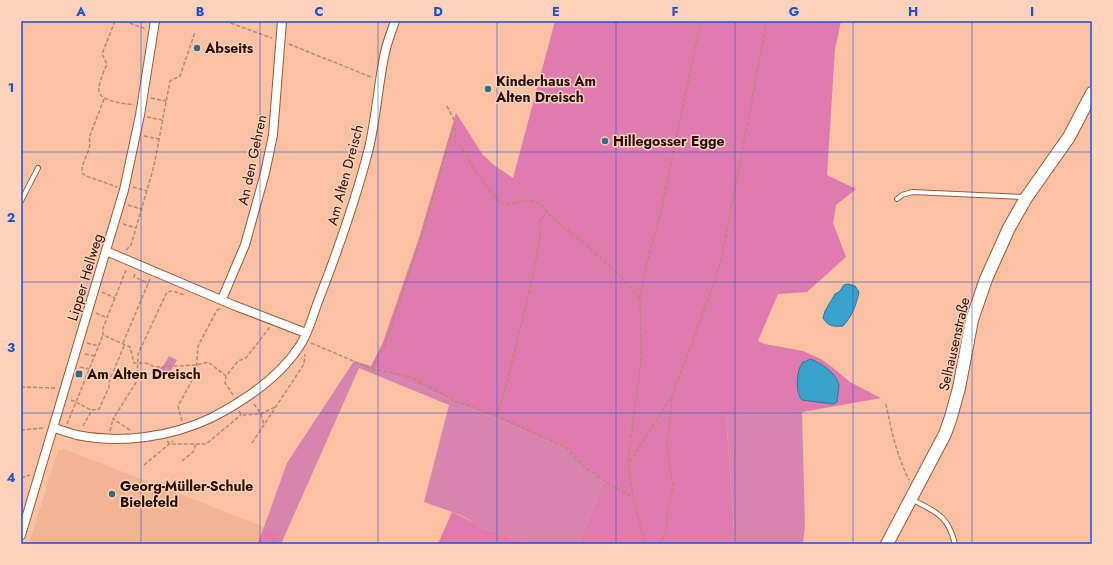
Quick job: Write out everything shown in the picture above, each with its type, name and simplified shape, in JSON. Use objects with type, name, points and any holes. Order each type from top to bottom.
[{"type":"street","name":"Lipper Hellweg","points":[[21,535],[124,190],[141,107],[154,21]]},
{"type":"street","name":"An den Gehren","points":[[222,299],[245,245],[265,173],[273,136],[282,21]]},
{"type":"street","name":"Am Alten Dreisch","points":[[54,428],[78,435],[112,438],[142,437],[182,429],[204,421],[237,405],[274,376],[300,346],[333,262],[369,148],[384,55],[395,21]]},
{"type":"street","name":"Selhausenstraße","points":[[887,544],[918,488],[952,417],[972,320],[986,279],[1009,228],[1026,198],[1069,137],[1092,93]]},
{"type":"street","points":[[106,251],[222,299],[233,305],[273,320],[305,336]]},
{"type":"lane","points":[[21,201],[38,168]]},
{"type":"lane","points":[[898,199],[902,195],[912,192],[1026,198]]},
{"type":"lane","points":[[911,499],[941,516],[952,531],[955,544]]},
{"type":"path","points":[[115,21],[102,54],[107,64],[98,88],[100,95],[104,99],[141,107]]},
{"type":"path","points":[[124,21],[153,32]]},
{"type":"path","points":[[225,21],[380,80]]},
{"type":"path","points":[[645,544],[633,497],[628,464],[641,361],[640,299],[701,21]]},
{"type":"path","points":[[628,464],[672,396],[716,278],[722,256],[767,21]]},
{"type":"path","points":[[118,256],[131,245],[154,166],[170,81],[180,76],[195,32]]},
{"type":"path","points":[[152,98],[166,101]]},
{"type":"path","points":[[104,99],[89,138],[91,144],[82,168],[82,173],[86,176],[124,190]]},
{"type":"path","points":[[447,106],[455,122],[455,141],[466,153],[473,168],[500,203],[507,205],[533,201],[540,205],[596,254],[631,288],[640,299]]},
{"type":"path","points":[[149,117],[162,120]]},
{"type":"path","points":[[372,370],[385,345],[422,238],[455,122]]},
{"type":"path","points":[[145,136],[159,139]]},
{"type":"path","points":[[134,187],[147,191]]},
{"type":"path","points":[[128,205],[142,209]]},
{"type":"path","points":[[497,416],[530,289],[540,240],[540,221],[547,212]]},
{"type":"path","points":[[123,224],[136,228]]},
{"type":"path","points":[[64,431],[99,346],[103,335],[103,328],[130,261]]},
{"type":"path","points":[[76,402],[92,410],[99,409],[154,271]]},
{"type":"path","points":[[134,277],[148,284]]},
{"type":"path","points":[[110,429],[113,419],[137,381],[138,354],[167,292],[173,291],[184,295],[197,289]]},
{"type":"path","points":[[106,294],[115,298]]},
{"type":"path","points":[[144,465],[170,444],[182,429],[178,406],[196,373],[198,346],[218,310],[233,305]]},
{"type":"path","points":[[100,315],[107,318]]},
{"type":"path","points":[[241,415],[225,383],[226,376],[238,361],[246,358],[273,320]]},
{"type":"path","points":[[103,335],[130,347],[134,363],[146,363],[155,367],[197,365],[208,362],[226,376]]},
{"type":"path","points":[[305,336],[312,344],[372,370],[410,377],[454,401],[497,416],[568,449],[576,459],[608,483],[633,497]]},
{"type":"path","points":[[79,341],[99,346]]},
{"type":"path","points":[[252,442],[304,364],[304,350],[300,346]]},
{"type":"path","points":[[76,352],[95,356]]},
{"type":"path","points":[[21,387],[65,388]]},
{"type":"path","points":[[249,396],[261,414],[264,425]]},
{"type":"path","points":[[660,544],[666,532],[668,510],[673,486],[667,448],[672,396]]},
{"type":"path","points":[[886,404],[892,435],[900,462],[911,483],[918,488]]},
{"type":"path","points":[[161,434],[170,444],[206,444],[241,415],[261,414],[276,406]]},
{"type":"path","points":[[78,435],[92,410]]},
{"type":"path","points":[[113,419],[142,437]]},
{"type":"path","points":[[21,430],[54,428]]},
{"type":"path","points":[[182,461],[193,452],[196,444]]},
{"type":"shaded area","points":[[555,21],[841,21],[835,49],[827,175],[856,189],[836,205],[833,223],[846,257],[807,292],[778,294],[758,341],[765,344],[803,351],[821,359],[850,382],[881,398],[802,412],[726,413],[735,544],[578,544],[603,482],[567,449],[371,366],[383,342],[419,238],[456,113],[483,155],[494,165],[513,178]]},
{"type":"shaded area","points":[[169,356],[177,360],[168,376],[164,377],[154,371],[154,368],[163,367]]},
{"type":"shaded area","points":[[354,361],[371,366],[567,449],[603,482],[578,544],[530,544],[479,527],[460,515],[424,502],[449,405],[359,368],[281,544],[275,544],[279,533],[264,527],[287,463]]},
{"type":"shaded area","points":[[802,412],[805,526],[803,544],[735,544],[726,413]]},
{"type":"shaded area","name":"Georg-Müller-Schule Bielefeld","points":[[64,449],[264,527],[257,544],[29,544],[58,451]]},
{"type":"shaded area","points":[[452,512],[475,523],[479,527],[530,544],[438,544]]},
{"type":"shaded area","points":[[264,527],[280,533],[275,544],[257,544]]},
{"type":"water","points":[[848,284],[855,286],[859,292],[855,306],[851,315],[843,326],[831,325],[823,318],[825,311],[835,294],[839,292],[844,285]]},
{"type":"water","points":[[810,359],[819,363],[835,377],[839,386],[837,402],[833,404],[802,400],[800,397],[797,387],[799,370],[803,362]]},
{"type":"place","name":"Abseits","points":[[197,48]]},
{"type":"place","name":"Kinderhaus Am Alten Dreisch","points":[[488,89]]},
{"type":"place","name":"Hillegosser Egge","points":[[605,141]]},
{"type":"place","name":"Am Alten Dreisch","points":[[79,374]]},
{"type":"place","name":"Georg-Müller-Schule Bielefeld","points":[[112,494]]}]
